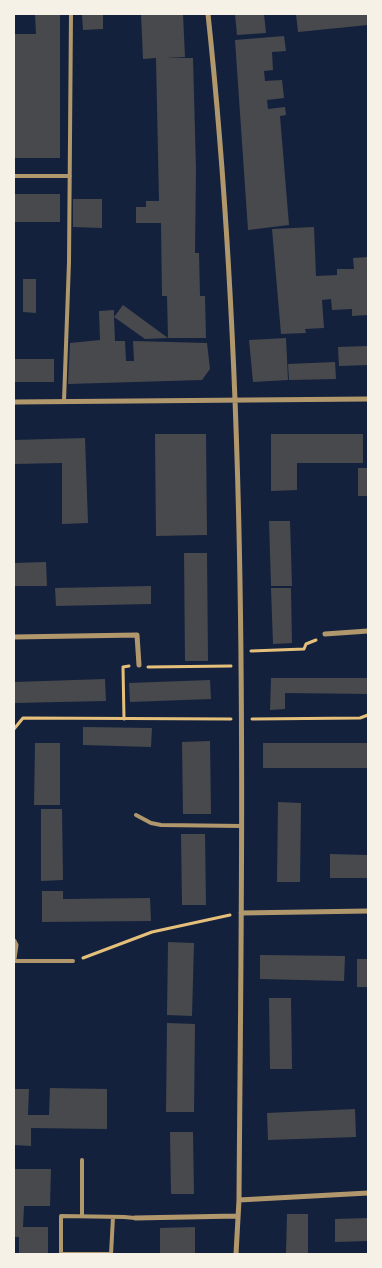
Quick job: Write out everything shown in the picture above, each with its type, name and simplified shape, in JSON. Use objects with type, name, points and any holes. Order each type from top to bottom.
[{"type":"street","points":[[208,14],[225,191],[235,398],[242,665],[239,1200],[236,1254]]},
{"type":"street","points":[[14,402],[235,398],[368,399]]},
{"type":"street","points":[[324,634],[368,631]]},
{"type":"street","points":[[14,637],[137,635],[139,665]]},
{"type":"street","points":[[241,913],[368,911]]},
{"type":"street","points":[[14,941],[16,945],[14,960]]},
{"type":"street","points":[[239,1200],[368,1193]]},
{"type":"street","points":[[135,1218],[237,1216]]},
{"type":"lane","points":[[64,402],[70,176],[71,14]]},
{"type":"lane","points":[[14,176],[70,176]]},
{"type":"lane","points":[[136,815],[151,824],[242,826]]},
{"type":"lane","points":[[14,960],[73,962]]},
{"type":"lane","points":[[82,1160],[82,1216]]},
{"type":"lane","points":[[113,1217],[111,1254],[61,1254],[61,1216],[82,1216],[113,1217],[135,1218]]},
{"type":"path","points":[[241,651],[304,649],[306,644],[324,634]]},
{"type":"path","points":[[124,719],[123,667],[139,665],[154,668],[242,665]]},
{"type":"path","points":[[14,729],[23,718],[360,718],[368,715]]},
{"type":"path","points":[[73,962],[152,932],[241,913]]},
{"type":"building","points":[[35,14],[60,14],[60,158],[14,158],[14,34],[36,34]]},
{"type":"building","points":[[82,14],[103,14],[103,29],[83,30]]},
{"type":"building","points":[[141,14],[183,14],[185,57],[165,58],[193,58],[196,169],[195,253],[199,253],[200,296],[205,296],[206,338],[168,338],[167,296],[162,296],[161,223],[136,223],[136,207],[146,207],[146,201],[159,201],[156,58],[143,59]]},
{"type":"building","points":[[235,14],[264,14],[266,33],[237,35]]},
{"type":"building","points":[[296,14],[368,14],[368,25],[298,32]]},
{"type":"building","points":[[284,36],[286,51],[272,52],[273,70],[264,71],[265,81],[282,80],[284,98],[267,100],[268,109],[285,107],[286,115],[280,116],[289,225],[248,230],[235,40]]},
{"type":"building","points":[[14,194],[60,194],[60,222],[14,222]]},
{"type":"building","points":[[73,199],[102,199],[102,228],[73,227]]},
{"type":"building","points":[[314,227],[316,276],[337,275],[337,269],[354,269],[353,258],[368,257],[368,315],[352,316],[352,309],[332,310],[331,299],[322,300],[324,328],[305,329],[306,333],[281,334],[272,229]]},
{"type":"building","points":[[23,279],[36,279],[36,313],[23,312]]},
{"type":"building","points":[[123,305],[168,338],[145,339],[114,317]]},
{"type":"building","points":[[114,310],[115,341],[125,341],[126,361],[134,361],[133,341],[207,343],[210,369],[202,380],[68,384],[70,343],[100,340],[99,311]]},
{"type":"building","points":[[286,338],[288,380],[253,382],[249,340]]},
{"type":"building","points":[[368,346],[368,365],[339,366],[338,347]]},
{"type":"building","points":[[14,359],[54,359],[54,382],[14,382]]},
{"type":"building","points":[[335,362],[336,379],[289,380],[288,364]]},
{"type":"building","points":[[155,434],[206,434],[207,535],[156,536]]},
{"type":"building","points":[[271,434],[363,434],[363,463],[297,463],[297,490],[271,491]]},
{"type":"building","points":[[85,438],[88,523],[62,524],[62,463],[14,464],[14,440]]},
{"type":"building","points":[[358,468],[368,468],[368,496],[358,496]]},
{"type":"building","points":[[269,521],[290,521],[292,586],[271,586]]},
{"type":"building","points":[[184,553],[207,553],[208,661],[185,661]]},
{"type":"building","points":[[46,562],[47,586],[14,586],[14,563]]},
{"type":"building","points":[[151,586],[151,604],[56,606],[55,588]]},
{"type":"building","points":[[271,588],[291,588],[292,643],[273,644]]},
{"type":"building","points":[[271,678],[368,678],[368,694],[285,693],[285,709],[270,710]]},
{"type":"building","points":[[105,679],[106,701],[14,703],[14,682]]},
{"type":"building","points":[[210,680],[211,699],[130,702],[129,683]]},
{"type":"building","points":[[83,727],[152,728],[151,747],[83,745]]},
{"type":"building","points":[[210,741],[211,814],[183,814],[182,742]]},
{"type":"building","points":[[35,743],[60,743],[60,805],[34,805]]},
{"type":"building","points":[[263,743],[368,743],[368,768],[263,768]]},
{"type":"building","points":[[278,802],[301,803],[300,882],[277,882]]},
{"type":"building","points":[[41,809],[62,809],[63,880],[41,881]]},
{"type":"building","points":[[181,834],[205,834],[206,905],[182,905]]},
{"type":"building","points":[[330,854],[368,855],[368,878],[330,878]]},
{"type":"building","points":[[42,891],[63,891],[63,899],[150,898],[151,921],[42,922]]},
{"type":"building","points":[[168,942],[194,943],[192,1016],[167,1015]]},
{"type":"building","points":[[260,955],[345,956],[344,981],[260,979]]},
{"type":"building","points":[[357,959],[368,959],[368,987],[357,987]]},
{"type":"building","points":[[269,998],[291,998],[292,1069],[270,1069]]},
{"type":"building","points":[[167,1023],[195,1024],[194,1112],[166,1112]]},
{"type":"building","points":[[50,1088],[107,1089],[107,1129],[31,1128],[31,1146],[14,1145],[14,1089],[29,1089],[28,1115],[49,1115]]},
{"type":"building","points":[[355,1109],[356,1137],[268,1140],[267,1113]]},
{"type":"building","points":[[170,1132],[193,1132],[194,1194],[171,1194]]},
{"type":"building","points":[[14,1169],[51,1169],[50,1206],[24,1206],[23,1227],[48,1227],[48,1254],[19,1254],[19,1237],[14,1237]]},
{"type":"building","points":[[287,1214],[308,1214],[308,1254],[286,1254]]},
{"type":"building","points":[[368,1218],[368,1241],[335,1242],[335,1219]]},
{"type":"building","points":[[195,1227],[195,1254],[160,1254],[160,1228]]}]
